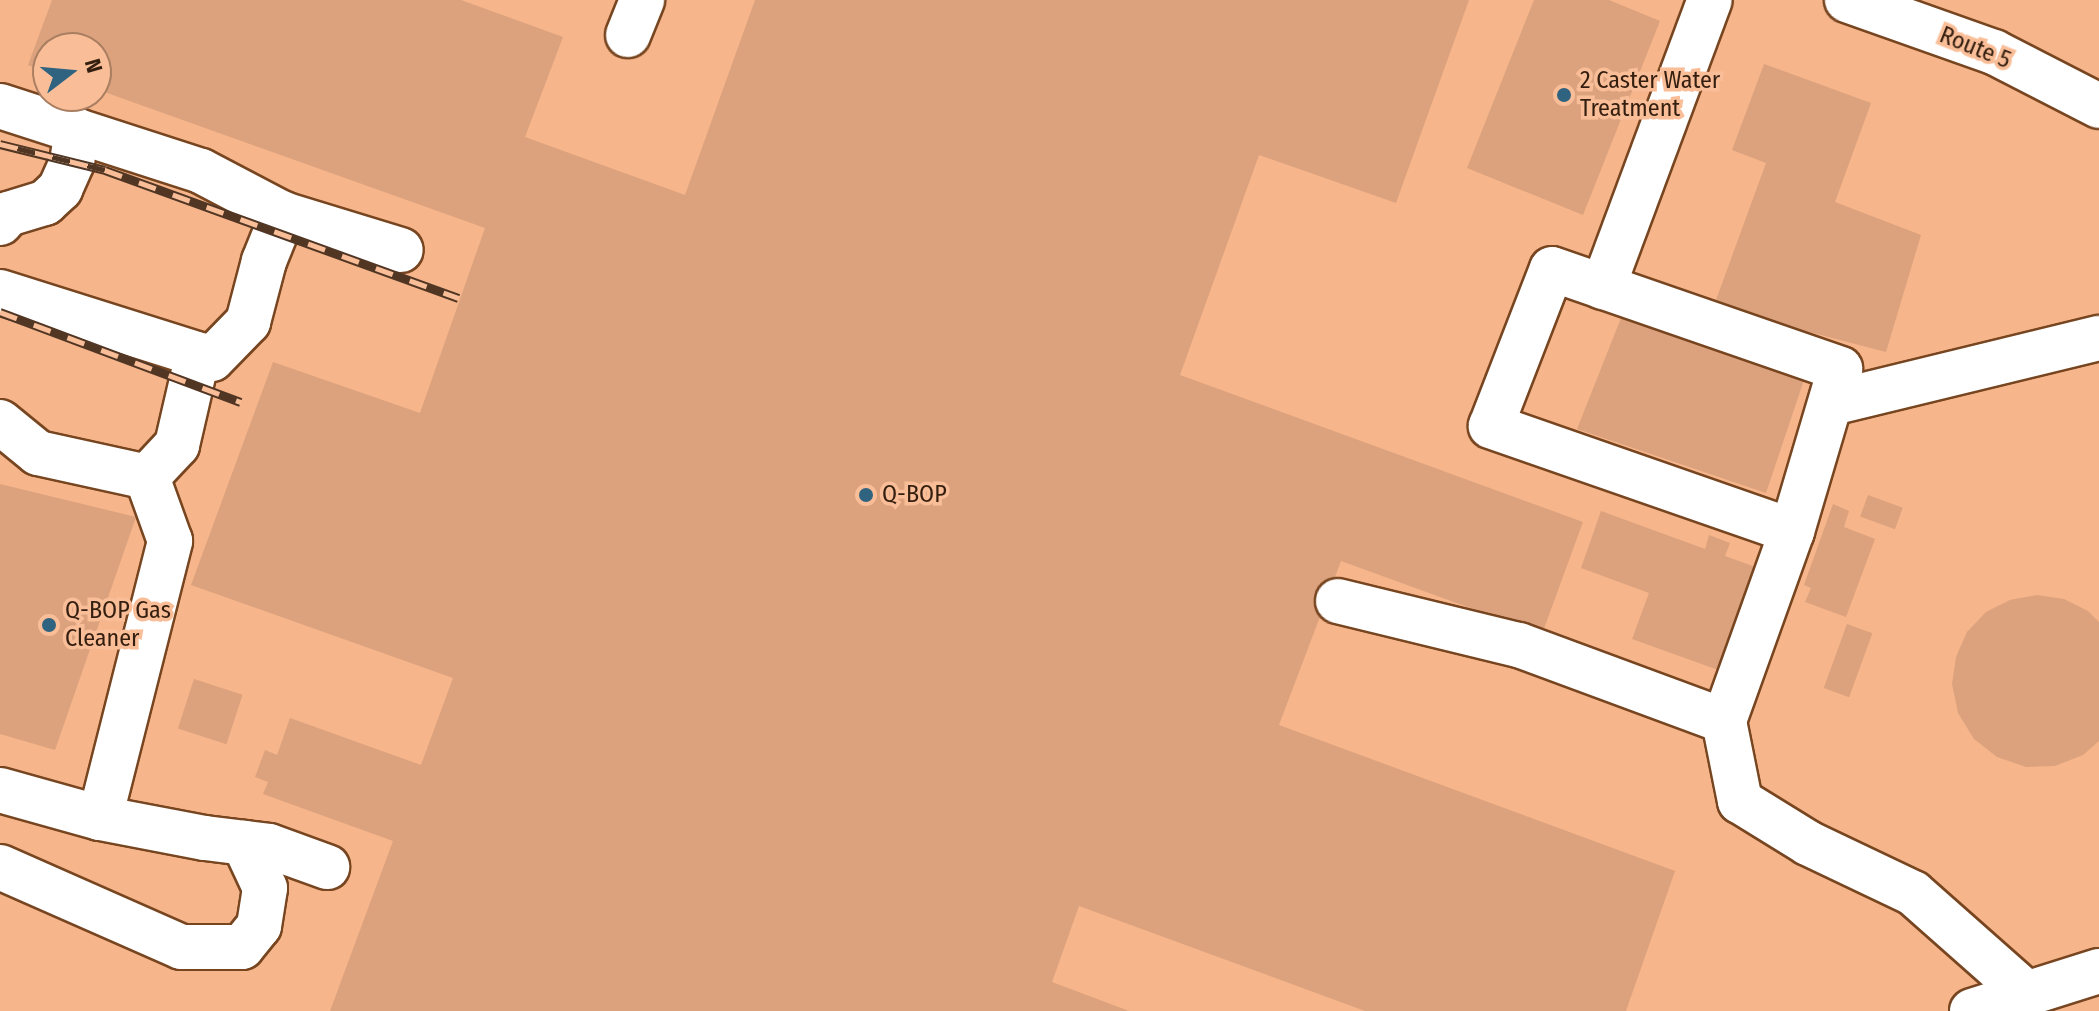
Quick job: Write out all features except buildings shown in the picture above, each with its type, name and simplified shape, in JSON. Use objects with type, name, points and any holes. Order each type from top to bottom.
[{"type":"street","points":[[1603,287],[1710,0]]},
{"type":"street","name":"Route 5","points":[[1847,0],[1994,52],[2099,106]]},
{"type":"street","points":[[0,106],[201,171],[283,214],[401,250]]},
{"type":"street","points":[[0,223],[8,214],[45,203],[60,189],[72,162],[77,130]]},
{"type":"street","points":[[0,292],[212,359],[248,322],[264,261],[283,214]]},
{"type":"street","points":[[1792,531],[1491,426],[1552,269],[1840,369],[1792,531],[1724,721],[1740,801],[1808,843],[1913,893],[2027,994]]},
{"type":"street","points":[[1832,403],[2099,338]]},
{"type":"street","points":[[147,477],[177,445],[198,354]]},
{"type":"street","points":[[0,422],[38,453],[147,477]]},
{"type":"street","points":[[100,818],[170,541],[147,477]]},
{"type":"street","points":[[1338,601],[1519,645],[1724,721]]},
{"type":"street","points":[[0,790],[100,818],[269,846],[327,867]]},
{"type":"street","points":[[0,867],[181,947],[242,947],[259,926],[265,888],[244,843]]},
{"type":"street","points":[[1972,1011],[2099,971]]},
{"type":"shaded area","points":[[0,0],[2099,0],[2099,1011],[0,1011]]},
{"type":"railway","points":[[0,144],[105,170],[459,298]]},
{"type":"railway","points":[[0,312],[241,402]]},
{"type":"place","name":"2 Caster Water Treatment","points":[[1564,95]]},
{"type":"place","name":"Q-BOP","points":[[866,495]]},
{"type":"place","name":"Q-BOP Gas Cleaner","points":[[49,625]]}]
